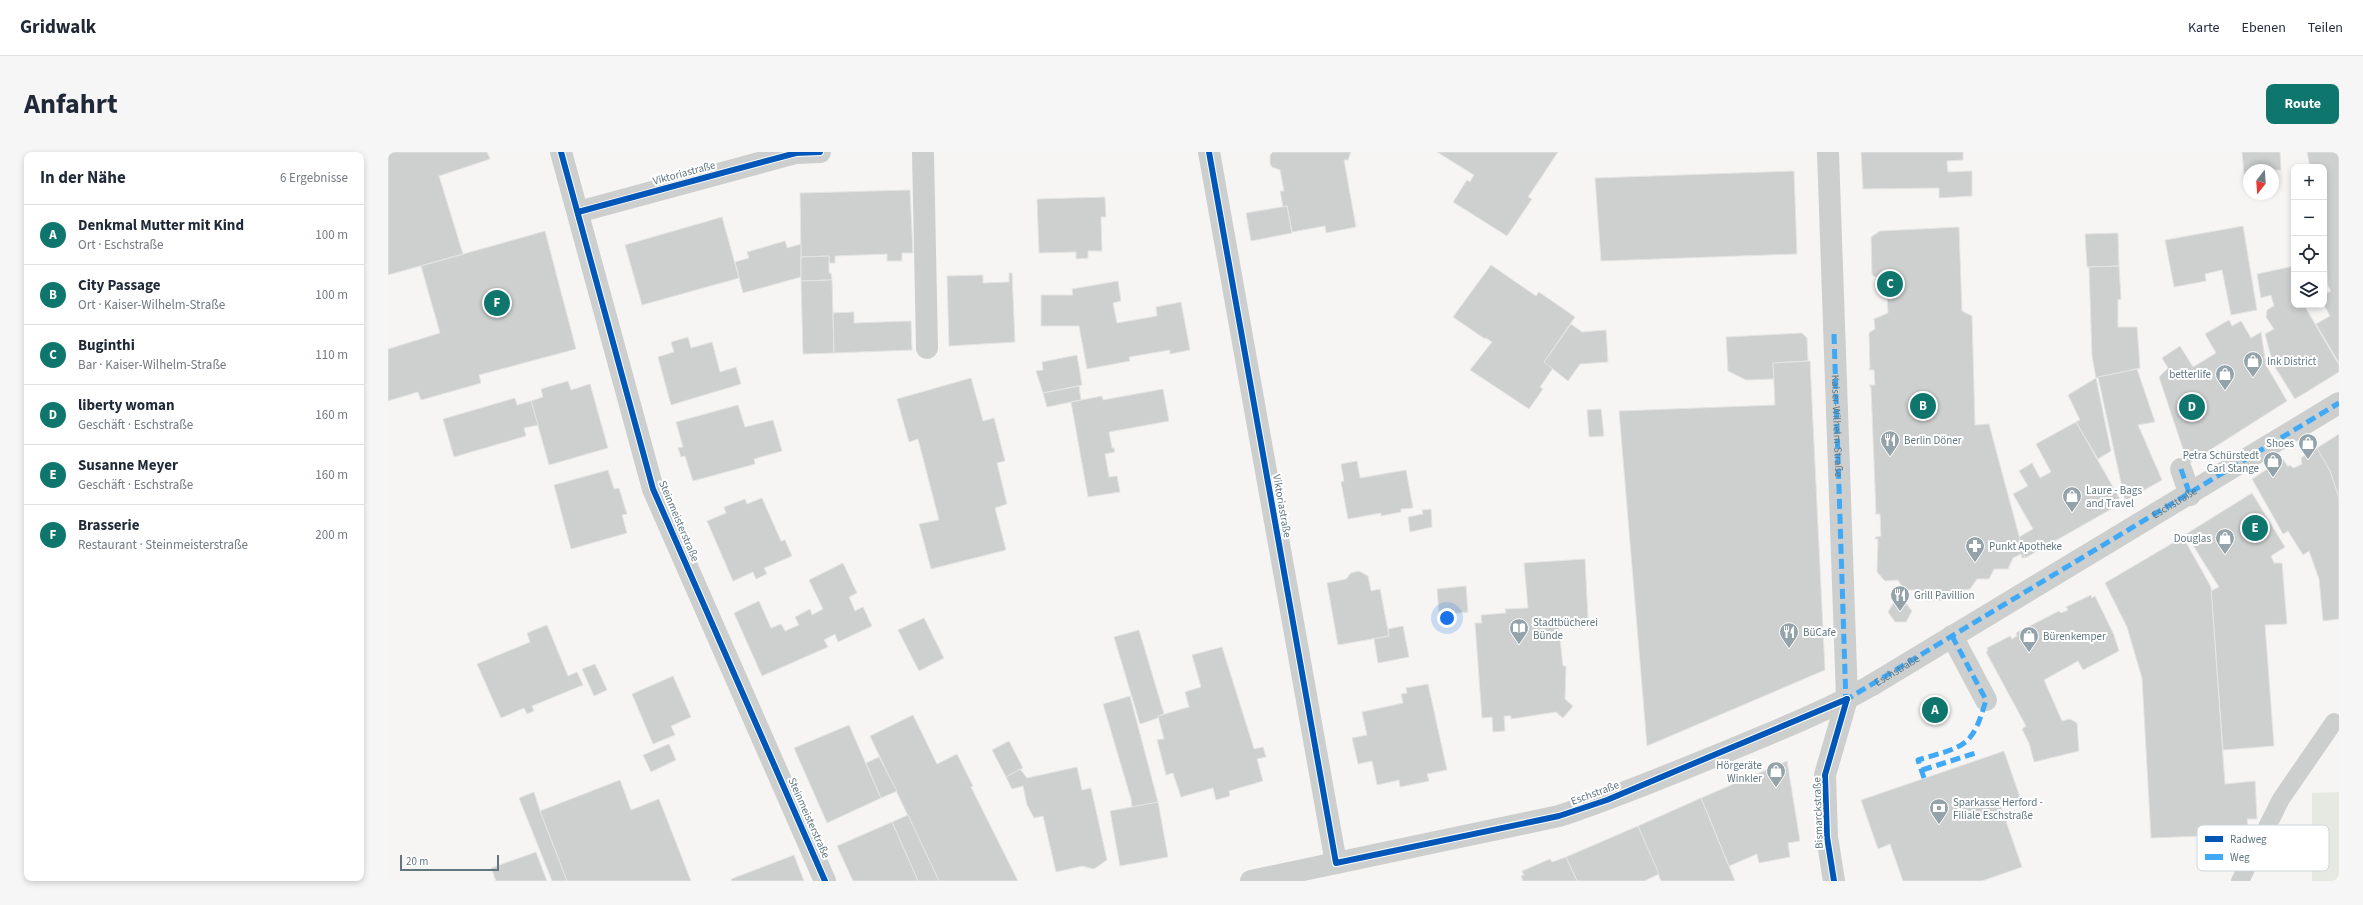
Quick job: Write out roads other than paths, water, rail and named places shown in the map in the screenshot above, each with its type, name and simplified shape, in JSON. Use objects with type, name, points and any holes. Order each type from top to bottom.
[{"type":"street","name":"Steinmeisterstraße","points":[[561,152],[653,489],[826,881]]},
{"type":"street","name":"Viktoriastraße","points":[[578,212],[796,153],[820,152]]},
{"type":"street","points":[[923,152],[927,348]]},
{"type":"street","name":"Viktoriastraße","points":[[1209,152],[1336,863]]},
{"type":"street","name":"Kaiser-Wilhelm-Straße","points":[[1828,152],[1847,700]]},
{"type":"street","name":"Eschstraße","points":[[1251,881],[1558,816],[1607,800],[1847,700],[2339,403]]},
{"type":"street","points":[[2181,469],[2190,494]]},
{"type":"street","points":[[1952,636],[1986,700]]},
{"type":"street","name":"Bismarckstraße","points":[[1834,881],[1827,836],[1825,775],[1847,700]]},
{"type":"lane","points":[[2268,825],[2281,799],[2334,722]]},
{"type":"lane","points":[[2240,881],[2245,871]]},
{"type":"place","name":"Buginthi","points":[[1890,284]]},
{"type":"place","name":"Brasserie","points":[[497,303]]},
{"type":"place","name":"Ink District","points":[[2253,378]]},
{"type":"place","name":"betterlife","points":[[2225,391]]},
{"type":"place","name":"City Passage","points":[[1923,406]]},
{"type":"place","name":"liberty woman","points":[[2192,407]]},
{"type":"place","name":"Berlin Döner","points":[[1890,457]]},
{"type":"place","name":"Shoes","points":[[2308,460]]},
{"type":"place","name":"Petra Schürstedt Carl Stange","points":[[2273,478]]},
{"type":"place","name":"Laure - Bags and Travel","points":[[2072,513]]},
{"type":"place","name":"Susanne Meyer","points":[[2255,528]]},
{"type":"place","name":"Douglas","points":[[2225,555]]},
{"type":"place","name":"Punkt Apotheke","points":[[1975,563]]},
{"type":"place","name":"Grill Pavillion","points":[[1900,612]]},
{"type":"place","name":"Stadtbücherei Bünde","points":[[1519,645]]},
{"type":"place","name":"BüCafe","points":[[1789,649]]},
{"type":"place","name":"Bürenkemper","points":[[2029,653]]},
{"type":"place","name":"Denkmal Mutter mit Kind","points":[[1935,710]]},
{"type":"place","name":"Hörgeräte Winkler","points":[[1776,788]]},
{"type":"place","name":"Sparkasse Herford - Filiale Eschstraße","points":[[1939,825]]}]
